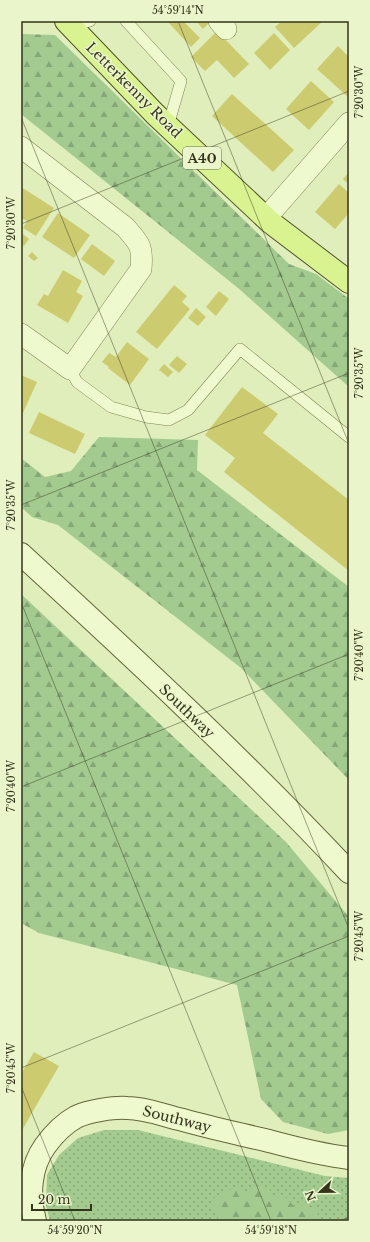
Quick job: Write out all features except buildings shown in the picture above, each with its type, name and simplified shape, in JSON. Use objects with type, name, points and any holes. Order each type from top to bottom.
[{"type":"main road","name":"Letterkenny Road","points":[[76,23],[168,126],[266,218],[349,282]]},
{"type":"street","points":[[266,218],[349,123]]},
{"type":"street","points":[[21,147],[125,227],[138,242],[143,252],[141,269],[70,369],[21,334]]},
{"type":"street","name":"Southway","points":[[21,554],[299,818],[349,872]]},
{"type":"street","name":"Southway","points":[[35,1221],[32,1211],[32,1181],[34,1164],[38,1156],[52,1137],[76,1117],[106,1109],[146,1109],[182,1120],[310,1151],[349,1158]]},
{"type":"lane","points":[[126,21],[181,81],[168,126]]},
{"type":"lane","points":[[70,369],[78,382],[111,406],[146,417],[169,420],[188,410],[240,349],[349,437]]},
{"type":"green space","points":[[21,34],[55,35],[289,264],[316,274],[349,299],[349,387],[238,288],[21,114]]},
{"type":"green space","points":[[99,437],[198,440],[197,470],[349,587],[349,780],[241,668],[58,525],[32,517],[21,507],[21,458],[45,477],[71,471]]},
{"type":"green space","points":[[21,594],[286,842],[349,917],[349,1130],[328,1134],[283,1122],[261,1099],[237,985],[39,933],[21,923]]},
{"type":"green space","points":[[104,1130],[138,1130],[325,1176],[349,1178],[349,1221],[50,1221],[46,1205],[47,1175],[59,1155],[78,1138]]},
{"type":"green space","points":[[237,1186],[246,1193],[258,1186],[269,1189],[274,1197],[286,1198],[295,1207],[308,1204],[317,1210],[319,1221],[219,1221],[211,1200]]}]
